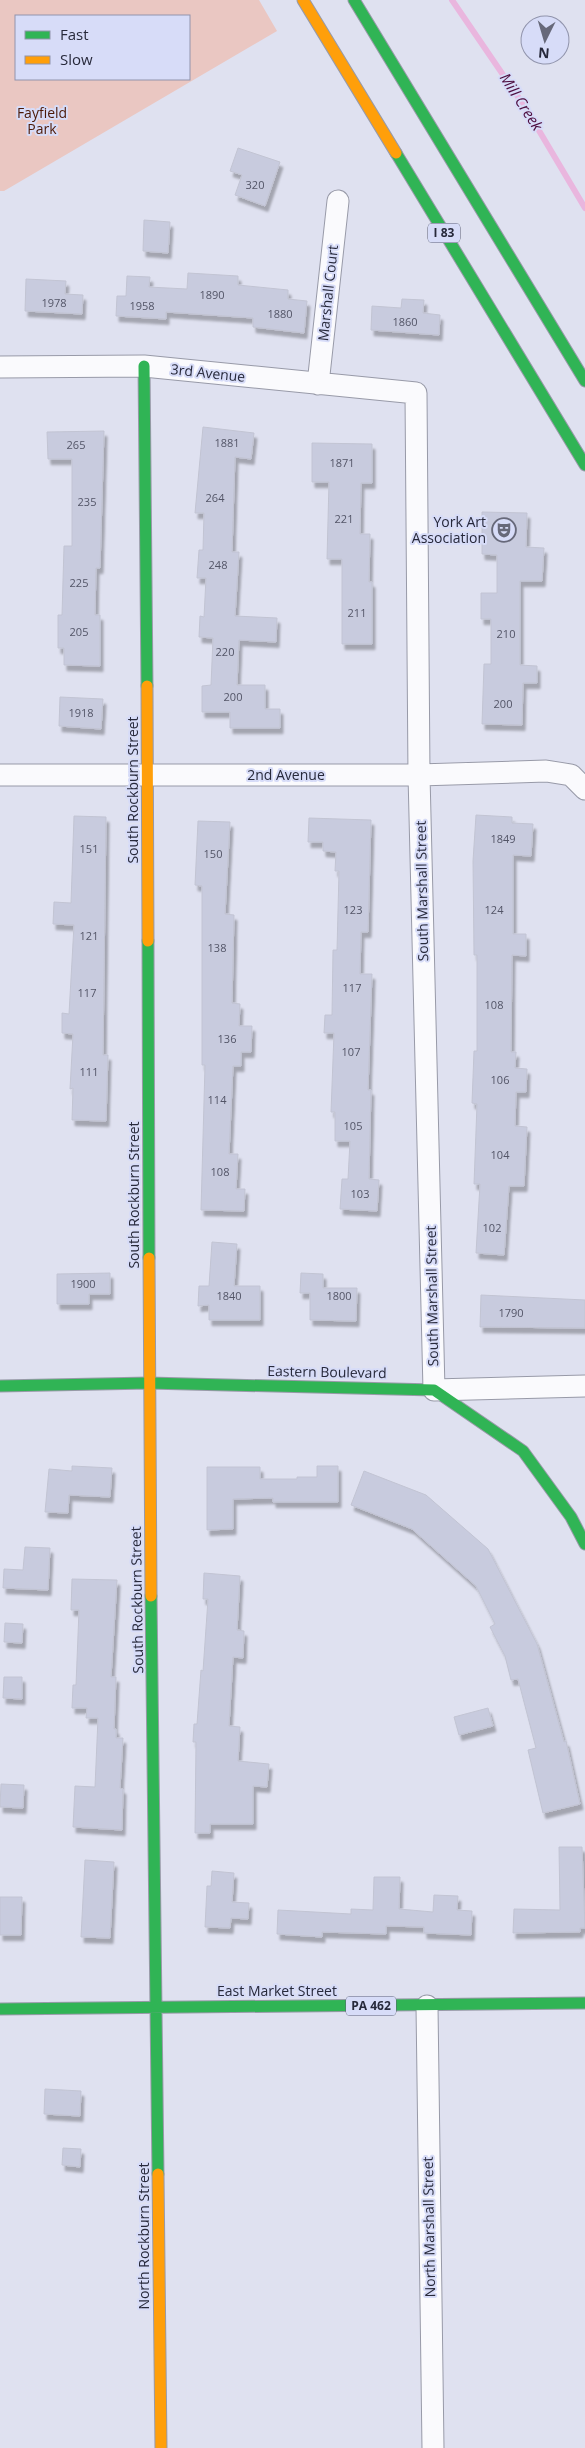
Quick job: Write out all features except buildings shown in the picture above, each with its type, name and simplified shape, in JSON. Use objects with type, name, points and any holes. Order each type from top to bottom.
[{"type":"main road","name":"I 83","points":[[302,0],[585,465]]},
{"type":"main road","points":[[354,0],[585,381]]},
{"type":"main road","name":"South Rockburn Street","points":[[144,366],[148,775],[149,1383],[157,2023]]},
{"type":"main road","name":"Eastern Boulevard","points":[[0,1386],[149,1383],[434,1390]]},
{"type":"main road","points":[[434,1390],[523,1451],[571,1517],[585,1544]]},
{"type":"main road","name":"East Market Street","points":[[0,2009],[585,2003]]},
{"type":"main road","name":"North Rockburn Street","points":[[157,2023],[161,2448]]},
{"type":"street","name":"Marshall Court","points":[[318,384],[338,202]]},
{"type":"street","name":"3rd Avenue","points":[[0,367],[144,366],[416,393]]},
{"type":"street","name":"South Marshall Street","points":[[416,393],[419,775],[434,1390]]},
{"type":"street","name":"2nd Avenue","points":[[0,775],[419,775],[546,771],[578,782]]},
{"type":"street","points":[[434,1390],[585,1386]]},
{"type":"street","name":"North Marshall Street","points":[[427,2006],[433,2448]]},
{"type":"green space","name":"Fayfield Park","points":[[0,0],[259,0],[277,31],[4,191],[0,191]]},
{"type":"waterway","name":"Mill Creek","points":[[452,0],[525,107],[585,208]]},
{"type":"traffic: fast","points":[[354,0],[585,381]]},
{"type":"traffic: fast","points":[[396,153],[585,465]]},
{"type":"traffic: fast","points":[[144,366],[147,686]]},
{"type":"traffic: fast","points":[[148,941],[149,1258]]},
{"type":"traffic: fast","points":[[0,1386],[149,1383],[434,1390],[523,1451],[571,1517],[585,1544]]},
{"type":"traffic: fast","points":[[151,1596],[158,2174]]},
{"type":"traffic: fast","points":[[0,2009],[585,2003]]},
{"type":"traffic: slow","points":[[303,0],[396,153]]},
{"type":"traffic: slow","points":[[147,686],[148,941]]},
{"type":"traffic: slow","points":[[149,1258],[151,1596]]},
{"type":"traffic: slow","points":[[158,2174],[161,2448]]},
{"type":"place","name":"York Art Association","points":[[504,530]]}]
